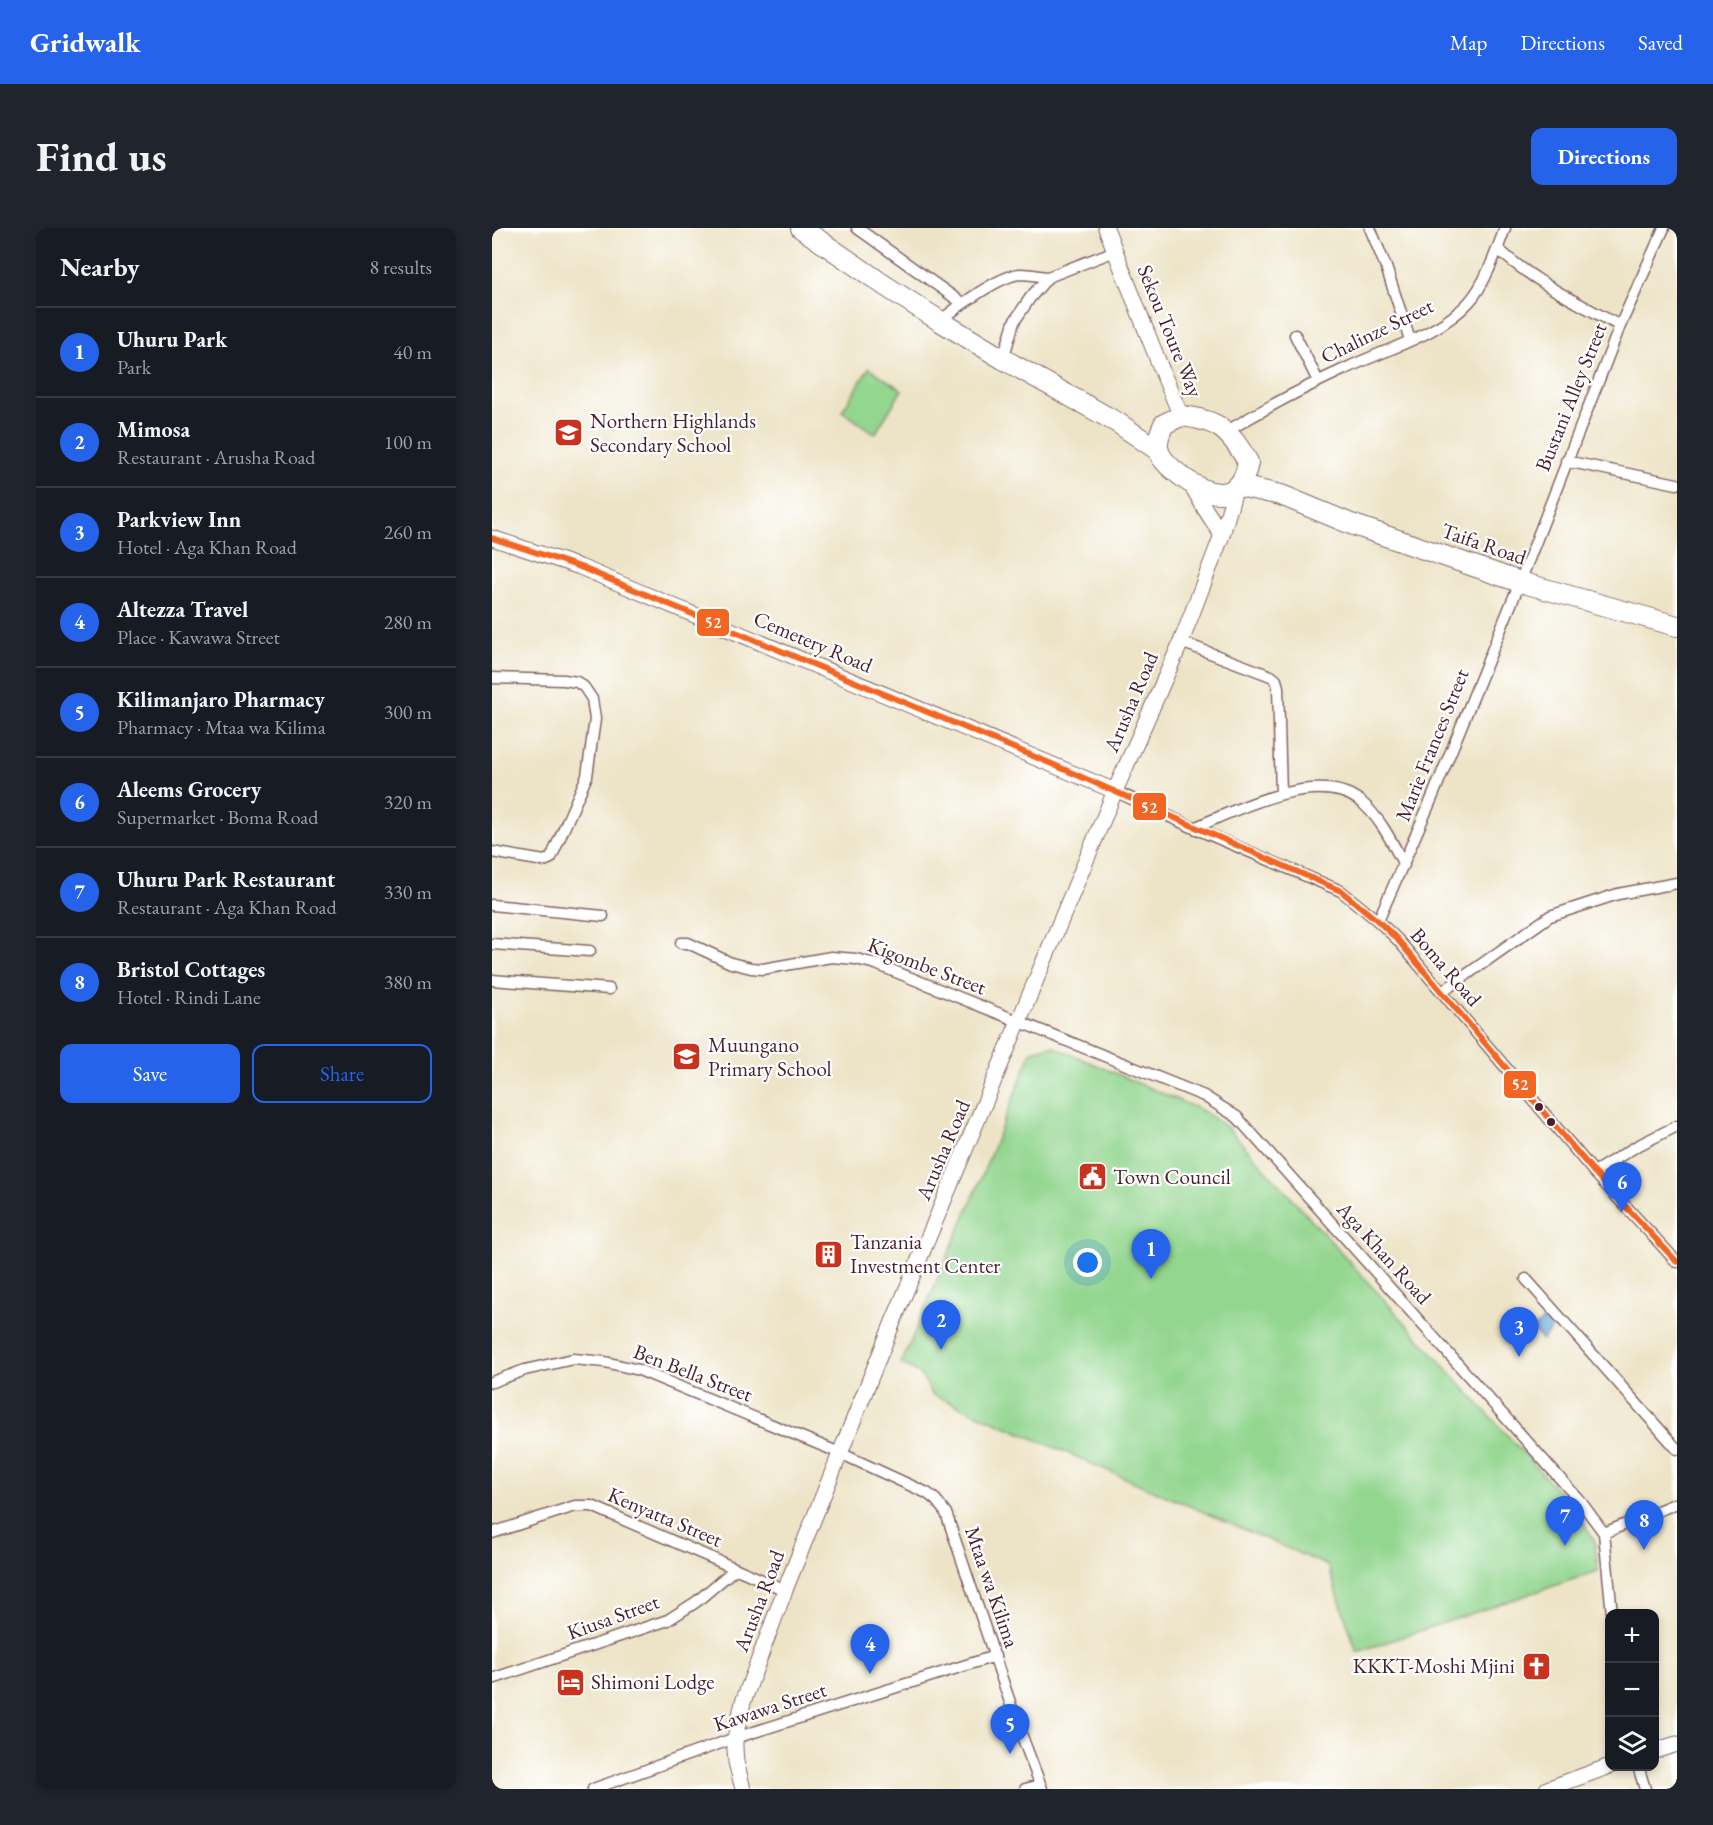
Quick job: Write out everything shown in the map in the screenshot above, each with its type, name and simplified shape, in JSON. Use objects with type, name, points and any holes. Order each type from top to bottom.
[{"type":"highway","points":[[801,228],[940,321],[1118,423],[1159,451],[1175,472],[1204,490],[1220,494],[1237,488],[1246,474],[1248,462],[1227,431],[1200,418],[1118,423]]},
{"type":"highway","points":[[1159,451],[1159,437],[1172,420]]},
{"type":"highway","name":"Taifa Road","points":[[1248,462],[1281,495]]},
{"type":"highway","name":"Taifa Road","points":[[1237,488],[1281,495],[1351,524],[1520,582],[1677,626]]},
{"type":"main road","name":"Sekou Toure Way","points":[[1107,228],[1164,376],[1172,420]]},
{"type":"main road","points":[[1190,482],[1222,535]]},
{"type":"main road","name":"Arusha Road","points":[[744,1789],[736,1762],[735,1738],[743,1702],[785,1590],[1115,791],[1181,642],[1222,535],[1237,488]]},
{"type":"main road","name":"Cemetery Road","points":[[492,538],[580,567],[1115,791]]},
{"type":"main road","points":[[1659,1749],[1677,1744]]},
{"type":"main road","points":[[1547,1789],[1605,1769]]},
{"type":"street","points":[[857,228],[962,303]]},
{"type":"street","points":[[1370,228],[1386,267],[1410,340]]},
{"type":"street","name":"Chalinze Street","points":[[1227,431],[1318,381],[1438,327],[1469,303],[1476,293],[1498,249],[1505,228]]},
{"type":"street","name":"Bustani Alley Street","points":[[1520,582],[1620,326],[1664,228]]},
{"type":"street","points":[[1498,249],[1540,282],[1620,326]]},
{"type":"street","points":[[940,321],[962,303],[1011,276],[1022,274],[1048,277],[1115,251]]},
{"type":"street","points":[[1003,359],[1014,322],[1048,277]]},
{"type":"street","points":[[1295,335],[1318,381]]},
{"type":"street","points":[[1566,461],[1677,484]]},
{"type":"street","name":"Marie Frances Street","points":[[1378,921],[1404,865],[1520,582]]},
{"type":"street","points":[[1181,642],[1271,676],[1276,680],[1281,794]]},
{"type":"street","points":[[492,678],[577,682],[584,687],[592,699],[595,719],[587,776],[551,858],[544,861],[492,852]]},
{"type":"street","points":[[1194,828],[1281,794],[1328,789],[1359,800],[1386,831],[1404,865]]},
{"type":"street","name":"Boma Road","points":[[1115,791],[1194,828],[1341,891],[1378,921],[1397,939],[1594,1172],[1677,1262]]},
{"type":"street","points":[[1442,992],[1550,916],[1618,894],[1677,883]]},
{"type":"street","points":[[492,905],[603,916]]},
{"type":"street","name":"Kigombe Street","points":[[681,943],[688,943],[731,963],[751,968],[763,969],[831,957],[864,960],[1019,1023]]},
{"type":"street","points":[[492,944],[590,951]]},
{"type":"street","points":[[492,980],[609,989]]},
{"type":"street","name":"Aga Khan Road","points":[[1019,1023],[1204,1096],[1236,1117],[1581,1502],[1604,1533]]},
{"type":"street","points":[[1594,1172],[1637,1146],[1677,1126]]},
{"type":"street","points":[[1526,1279],[1677,1449]]},
{"type":"street","name":"Ben Bella Street","points":[[492,1383],[525,1370],[573,1359],[605,1362],[639,1370],[840,1453]]},
{"type":"street","name":"Mtaa wa Kilima","points":[[840,1453],[927,1493],[946,1513],[1041,1787]]},
{"type":"street","points":[[1612,1609],[1604,1533],[1677,1503]]},
{"type":"street","name":"Kenyatta Street","points":[[492,1533],[575,1506],[592,1506],[785,1590]]},
{"type":"street","name":"Kiusa Street","points":[[492,1679],[655,1626],[696,1602],[735,1569]]},
{"type":"street","name":"Kawawa Street","points":[[593,1789],[735,1738],[994,1656]]},
{"type":"street","points":[[1639,1771],[1645,1789]]},
{"type":"street","points":[[1025,1789],[1041,1787]]},
{"type":"green space","points":[[869,368],[902,390],[875,434],[842,411]]},
{"type":"green space","points":[[1052,1046],[1203,1111],[1227,1127],[1577,1512],[1595,1541],[1598,1571],[1357,1652],[1328,1566],[931,1394],[920,1375],[901,1364],[975,1193],[1032,1051]]},
{"type":"water","points":[[1547,1316],[1556,1325],[1542,1340],[1533,1330]]},
{"type":"transit line","name":"52","points":[[492,538],[580,567],[1052,764],[1341,891],[1397,939],[1594,1172],[1677,1262]]},
{"type":"place","name":"Northern Highlands Secondary School","points":[[569,433]]},
{"type":"place","name":"Muungano Primary School","points":[[687,1057]]},
{"type":"place","name":"Town Council","points":[[1092,1177]]},
{"type":"place","name":"Aleems Grocery","points":[[1622,1212]]},
{"type":"place","name":"Tanzania Investment Center","points":[[829,1254]]},
{"type":"place","name":"Uhuru Park","points":[[1151,1279]]},
{"type":"place","name":"Mimosa","points":[[941,1350]]},
{"type":"place","name":"Parkview Inn","points":[[1519,1357]]},
{"type":"place","name":"Uhuru Park Restaurant","points":[[1565,1546]]},
{"type":"place","name":"Bristol Cottages","points":[[1644,1550]]},
{"type":"place","name":"KKKT-Moshi Mjini","points":[[1536,1666]]},
{"type":"place","name":"Altezza Travel","points":[[870,1674]]},
{"type":"place","name":"Shimoni Lodge","points":[[570,1682]]},
{"type":"place","name":"Kilimanjaro Pharmacy","points":[[1010,1754]]}]
